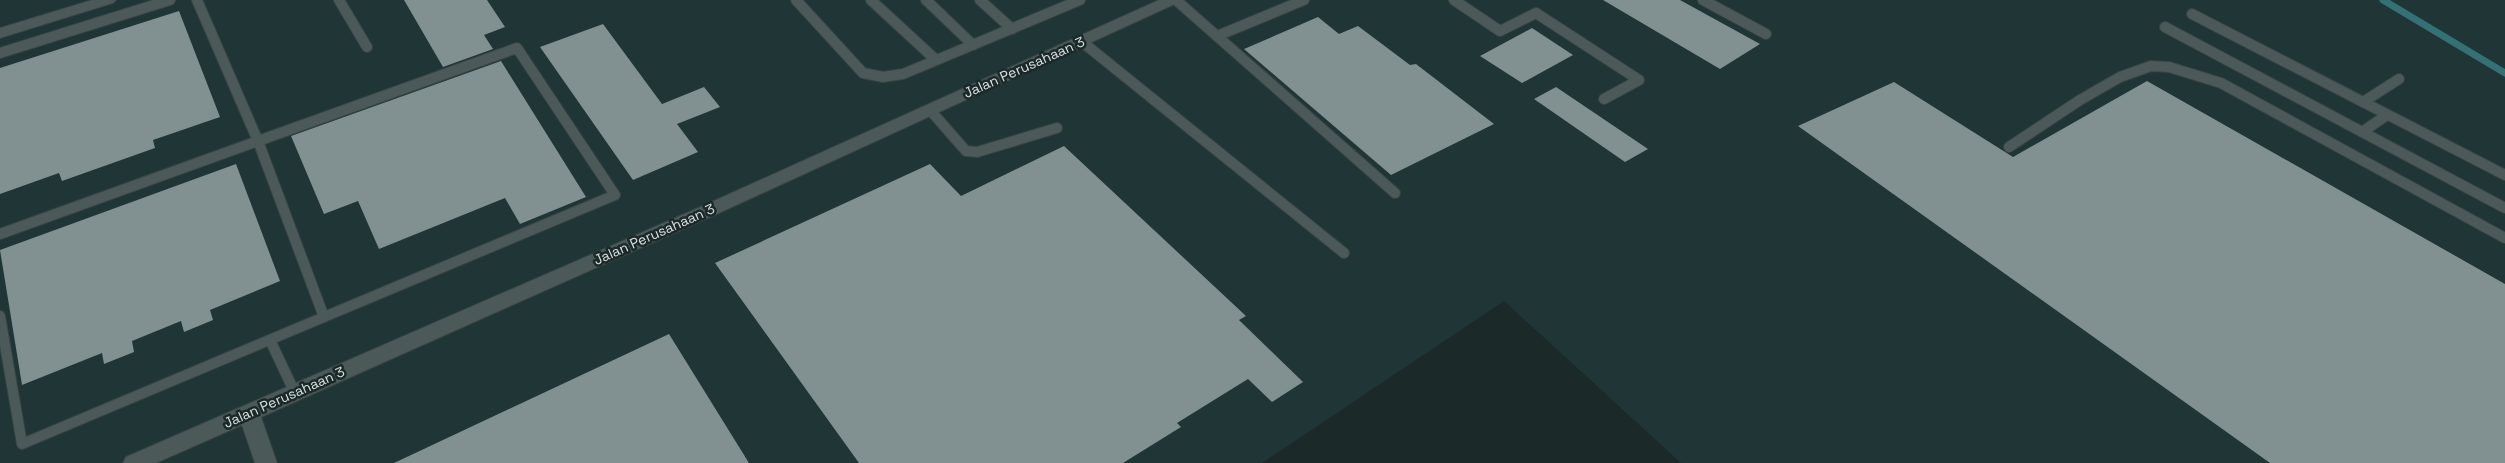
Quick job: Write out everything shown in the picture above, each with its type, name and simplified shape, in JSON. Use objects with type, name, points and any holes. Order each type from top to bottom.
[{"type":"street","points":[[0,33],[108,0]]},
{"type":"street","name":"Jalan Perusahaan 3","points":[[134,463],[930,110],[1172,0]]},
{"type":"street","points":[[249,413],[266,463]]},
{"type":"lane","points":[[0,53],[170,0]]},
{"type":"lane","points":[[197,0],[258,140],[324,317]]},
{"type":"lane","points":[[339,0],[367,48]]},
{"type":"lane","points":[[796,0],[863,73],[872,77],[885,78],[903,74],[1012,29],[1065,2],[1080,0]]},
{"type":"lane","points":[[871,0],[936,60]]},
{"type":"lane","points":[[926,0],[973,45]]},
{"type":"lane","points":[[980,0],[1012,29]]},
{"type":"lane","points":[[1176,0],[1394,193]]},
{"type":"lane","points":[[1217,36],[1304,0]]},
{"type":"lane","points":[[1454,0],[1500,31],[1536,13],[1639,80],[1604,99]]},
{"type":"lane","points":[[1704,0],[1766,34]]},
{"type":"lane","points":[[2192,14],[2505,175]]},
{"type":"lane","points":[[2164,27],[2505,208]]},
{"type":"lane","points":[[1081,41],[1344,253]]},
{"type":"lane","points":[[0,234],[517,48],[615,195],[22,444],[0,316]]},
{"type":"lane","points":[[2009,147],[2119,78],[2150,66],[2172,67],[2221,84],[2505,238]]},
{"type":"lane","points":[[2363,102],[2398,79]]},
{"type":"lane","points":[[930,110],[966,151],[977,152],[1057,128]]},
{"type":"lane","points":[[2362,132],[2387,115]]},
{"type":"lane","points":[[270,340],[294,393]]},
{"type":"shaded area","points":[[0,0],[2505,0],[2505,463],[1681,463],[1504,301],[1262,463],[0,463]]},
{"type":"building","points":[[404,0],[487,0],[505,27],[484,35],[493,49],[443,67]]},
{"type":"building","points":[[1603,0],[1680,0],[1760,44],[1720,69]]},
{"type":"building","points":[[179,11],[220,117],[153,140],[155,148],[62,181],[59,173],[0,194],[0,68]]},
{"type":"building","points":[[1318,17],[1339,34],[1358,26],[1410,65],[1416,64],[1494,124],[1391,175],[1244,49]]},
{"type":"building","points":[[603,24],[662,104],[704,87],[720,107],[677,124],[698,152],[633,180],[540,47]]},
{"type":"building","points":[[1532,28],[1573,55],[1522,83],[1480,56]]},
{"type":"building","points":[[501,61],[586,197],[520,224],[505,198],[379,249],[358,201],[324,214],[291,136]]},
{"type":"building","points":[[2147,81],[2505,284],[2505,463],[2270,463],[1798,126],[1894,82],[2013,157]]},
{"type":"building","points":[[1556,87],[1648,149],[1625,162],[1534,99]]},
{"type":"building","points":[[1064,146],[1246,316],[1239,320],[1303,382],[1272,402],[1248,379],[1177,423],[1181,427],[1123,463],[859,463],[715,263],[930,164],[961,196]]},
{"type":"building","points":[[236,164],[280,281],[210,310],[213,320],[184,332],[181,321],[132,341],[134,352],[104,364],[102,353],[22,385],[0,250]]},
{"type":"building","points":[[669,334],[749,463],[394,463]]},
{"type":"waterway","points":[[2383,0],[2505,73]]}]
